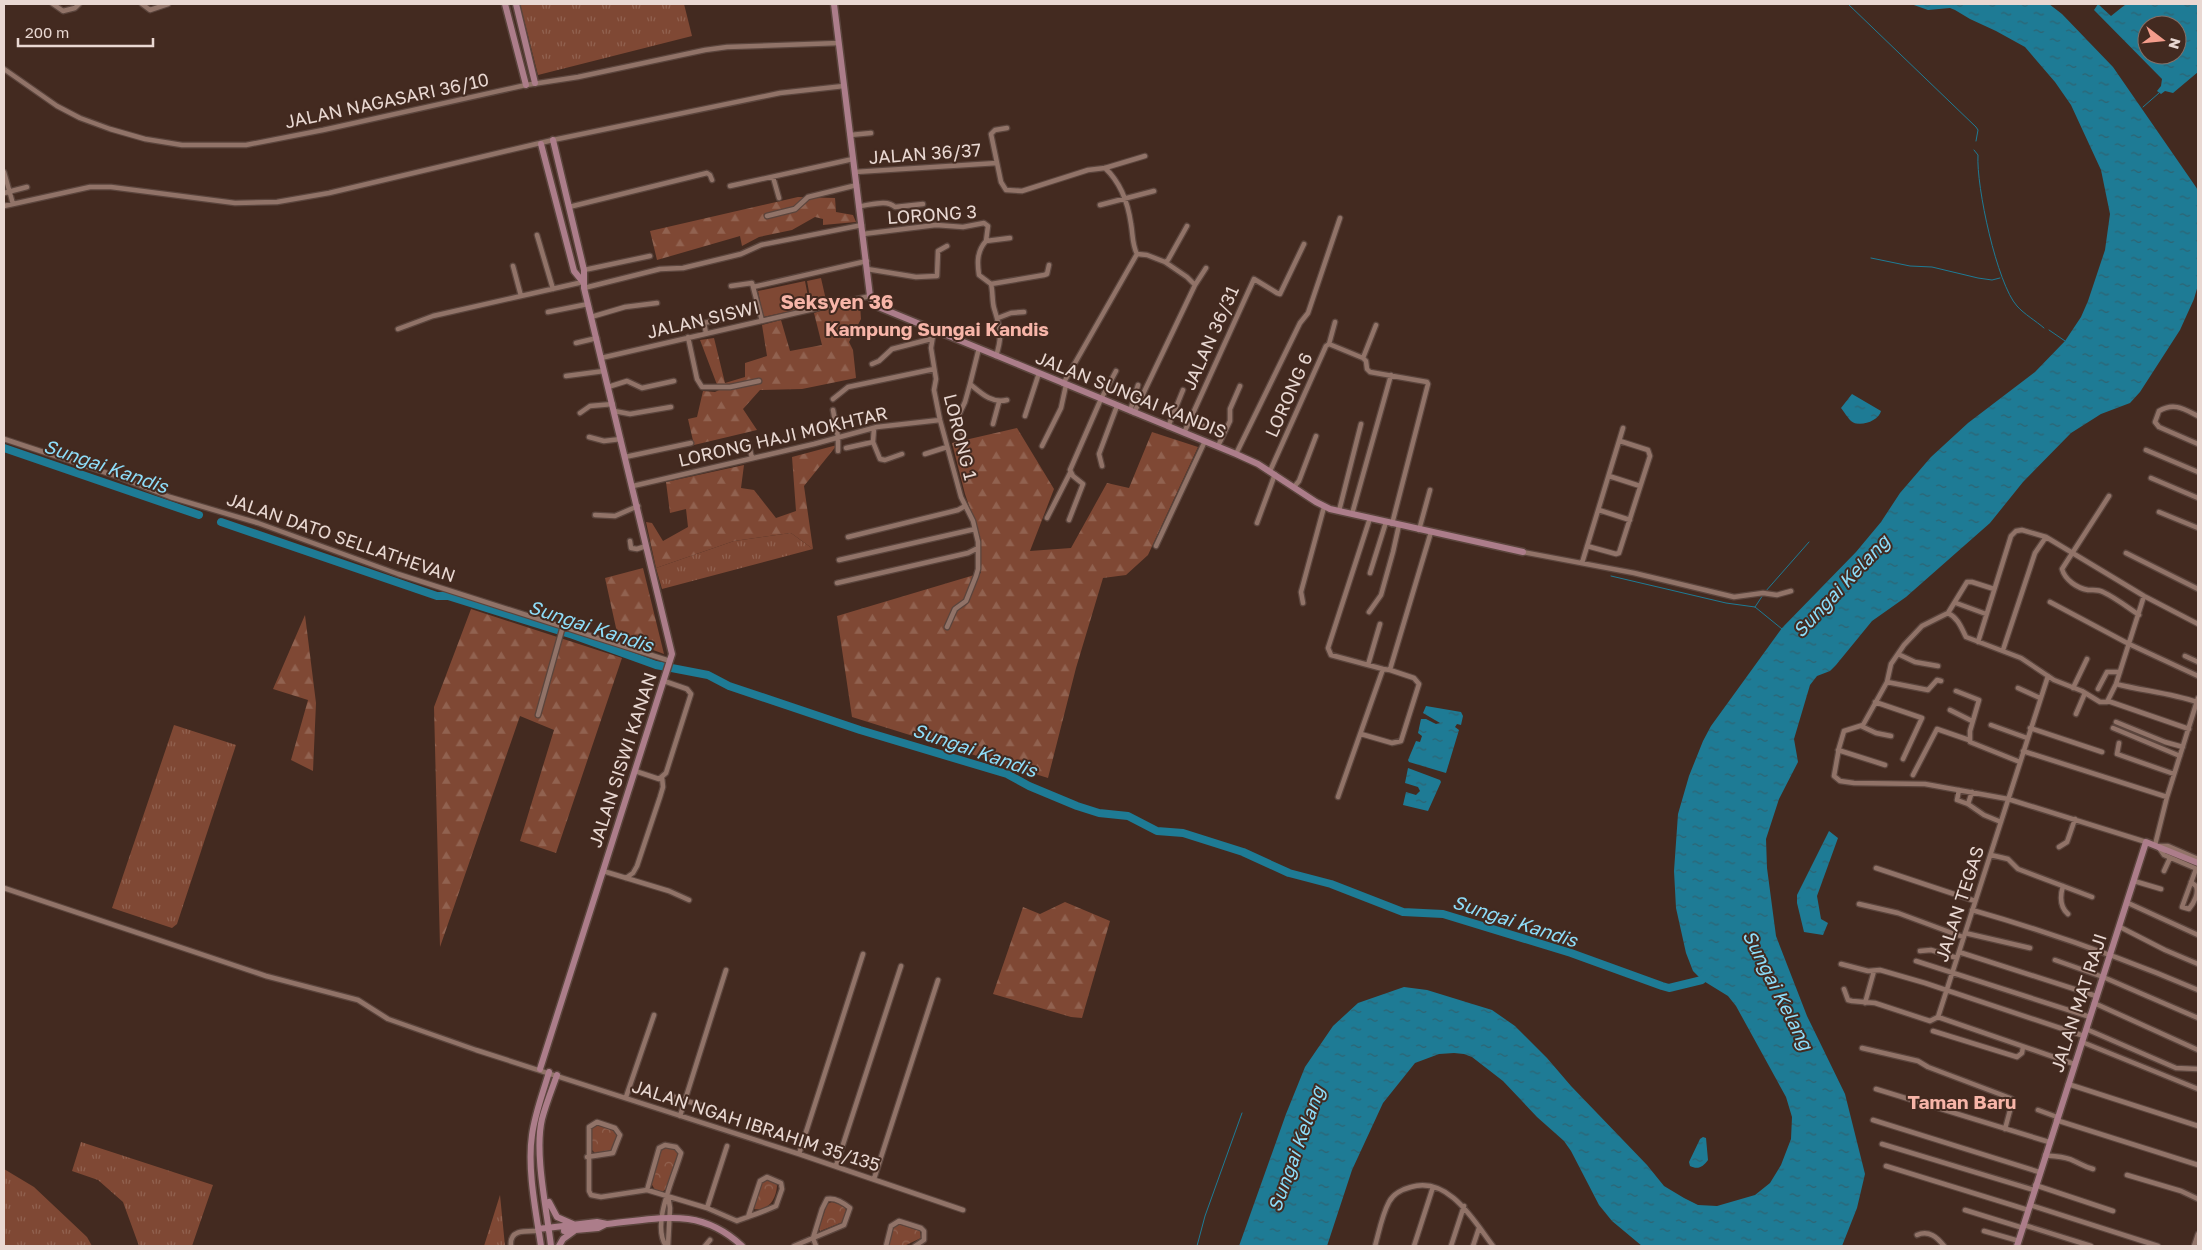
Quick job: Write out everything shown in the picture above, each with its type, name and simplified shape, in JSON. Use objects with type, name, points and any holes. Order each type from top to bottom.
[{"type":"street","points":[[53,4],[63,11],[77,6]]},
{"type":"street","points":[[142,4],[150,10],[168,4]]},
{"type":"street","points":[[505,4],[526,85]]},
{"type":"street","points":[[516,4],[535,83]]},
{"type":"street","points":[[834,4],[870,296]]},
{"type":"street","name":"JALAN NAGASARI 36/10","points":[[4,69],[27,86],[70,112],[116,131],[145,139],[182,145],[246,146],[535,83],[578,77],[720,48],[839,43]]},
{"type":"street","points":[[522,73],[529,77],[532,69]]},
{"type":"street","points":[[4,206],[90,187],[111,187],[235,203],[262,204],[328,193],[553,140],[780,93],[844,86]]},
{"type":"street","points":[[1007,128],[992,132],[1004,188],[1009,191],[1022,191],[1088,170],[1104,168],[1145,156]]},
{"type":"street","points":[[850,135],[872,133]]},
{"type":"street","name":"JALAN SISWI KANAN","points":[[540,1069],[672,654],[588,304],[584,285],[584,270],[553,140]]},
{"type":"street","name":"JALAN SISWI KANAN","points":[[541,144],[574,271],[584,285]]},
{"type":"street","points":[[545,158],[548,150],[556,156]]},
{"type":"street","points":[[730,186],[853,159]]},
{"type":"street","name":"JALAN 36/37","points":[[855,172],[997,162]]},
{"type":"street","points":[[1109,172],[1111,166]]},
{"type":"street","points":[[1104,168],[1109,172],[1125,199],[1134,247],[1138,254]]},
{"type":"street","points":[[4,172],[13,204]]},
{"type":"street","points":[[569,207],[707,173],[712,180]]},
{"type":"street","points":[[773,177],[779,198]]},
{"type":"street","points":[[767,216],[795,209],[808,197],[857,185]]},
{"type":"street","points":[[4,193],[27,187]]},
{"type":"street","points":[[1100,205],[1154,191]]},
{"type":"street","points":[[860,206],[886,202],[891,203],[895,207],[923,204]]},
{"type":"street","points":[[1236,454],[1300,323],[1308,312],[1340,218]]},
{"type":"street","name":"LORONG 3","points":[[863,234],[936,225],[963,227],[984,223],[988,226],[986,241],[979,251],[978,266],[979,275],[991,284],[994,308],[998,318],[1001,334],[996,356]]},
{"type":"street","points":[[398,329],[433,316],[521,296],[660,270],[683,268],[741,254],[761,245],[862,225]]},
{"type":"street","points":[[1164,262],[1168,260],[1187,226]]},
{"type":"street","points":[[537,235],[553,289]]},
{"type":"street","name":"LORONG 3","points":[[986,241],[1010,238]]},
{"type":"street","name":"JALAN 36/31","points":[[1184,433],[1254,279],[1280,294],[1304,244]]},
{"type":"street","points":[[753,287],[867,265],[916,277],[936,276],[938,251],[947,246]]},
{"type":"street","points":[[1138,254],[1147,255],[1164,262],[1187,277],[1195,285]]},
{"type":"street","points":[[1042,446],[1061,408],[1065,384],[1138,254]]},
{"type":"street","points":[[584,270],[650,256]]},
{"type":"street","points":[[991,284],[1044,275],[1047,274],[1049,265]]},
{"type":"street","points":[[513,266],[521,296]]},
{"type":"street","points":[[1132,412],[1195,285],[1206,268]]},
{"type":"street","points":[[731,286],[749,282],[753,287],[762,321]]},
{"type":"street","name":"JALAN SUNGAI KANDIS","points":[[870,296],[872,303],[885,311],[1236,454],[1273,473],[1324,507],[1392,524],[1523,552]]},
{"type":"street","name":"JALAN SISWI","points":[[601,358],[870,296]]},
{"type":"street","points":[[591,316],[657,303]]},
{"type":"street","points":[[548,312],[588,304]]},
{"type":"street","points":[[998,318],[1011,313],[1024,312]]},
{"type":"street","points":[[706,333],[704,323],[722,319]]},
{"type":"street","points":[[1329,344],[1334,322]]},
{"type":"street","points":[[1363,358],[1376,325]]},
{"type":"street","name":"LORONG 1","points":[[934,330],[931,339],[936,379],[934,390],[940,420],[965,506],[975,528],[978,548],[978,569],[974,582],[966,601],[955,609],[947,627]]},
{"type":"street","points":[[688,337],[697,379],[702,387],[730,387],[760,381]]},
{"type":"street","points":[[576,343],[597,338]]},
{"type":"street","points":[[872,364],[892,349],[931,339]]},
{"type":"street","name":"LORONG 6","points":[[1256,523],[1273,473],[1326,346],[1329,344],[1363,358],[1370,372],[1391,375]]},
{"type":"street","points":[[963,435],[954,423],[965,402],[979,348]]},
{"type":"street","points":[[833,399],[848,387],[934,369]]},
{"type":"street","points":[[566,376],[604,371]]},
{"type":"street","points":[[1047,518],[1070,474],[1101,400],[1116,371]]},
{"type":"street","points":[[1025,416],[1038,374]]},
{"type":"street","points":[[1352,514],[1391,375],[1422,380],[1428,384],[1392,524],[1370,573]]},
{"type":"street","points":[[608,386],[627,381],[642,388],[674,381]]},
{"type":"street","points":[[970,384],[988,398],[999,402],[1007,400]]},
{"type":"street","points":[[1132,412],[1138,385]]},
{"type":"street","points":[[1218,446],[1230,421],[1230,409],[1240,386]]},
{"type":"street","points":[[1168,426],[1183,390]]},
{"type":"street","points":[[993,424],[999,402]]},
{"type":"street","points":[[580,413],[590,406],[614,408],[630,414],[671,407]]},
{"type":"street","points":[[1102,466],[1099,454],[1116,406]]},
{"type":"street","points":[[2198,416],[2171,406],[2159,411],[2155,422],[2159,427],[2198,444]]},
{"type":"street","points":[[833,410],[838,437],[838,451]]},
{"type":"street","name":"LORONG HAJI MOKHTAR","points":[[632,486],[874,428],[940,420]]},
{"type":"street","points":[[1190,420],[1205,427]]},
{"type":"street","points":[[1339,511],[1361,424]]},
{"type":"street","points":[[874,428],[873,442],[880,459],[902,454]]},
{"type":"street","points":[[1582,563],[1620,441],[1622,428]]},
{"type":"street","points":[[1294,487],[1299,480],[1316,436]]},
{"type":"street","points":[[589,437],[604,441],[621,439]]},
{"type":"street","name":"JALAN DATO SELLATHEVAN","points":[[4,439],[113,475],[170,497],[258,523],[398,574],[670,662]]},
{"type":"street","points":[[1156,546],[1205,441]]},
{"type":"street","points":[[1587,546],[1618,554],[1630,520],[1650,452],[1620,441]]},
{"type":"street","points":[[748,442],[752,458]]},
{"type":"street","points":[[846,448],[873,442]]},
{"type":"street","points":[[625,457],[691,443]]},
{"type":"street","points":[[925,454],[948,447]]},
{"type":"street","points":[[2146,450],[2198,472]]},
{"type":"street","points":[[1069,520],[1083,484],[1070,474]]},
{"type":"street","points":[[1609,476],[1640,486]]},
{"type":"street","points":[[2151,478],[2198,498]]},
{"type":"street","points":[[1419,530],[1430,490]]},
{"type":"street","points":[[2109,496],[2062,569],[2063,575],[2069,581],[2088,590],[2101,591],[2139,615]]},
{"type":"street","points":[[595,515],[615,516],[638,506]]},
{"type":"street","points":[[848,537],[958,510],[965,506]]},
{"type":"street","points":[[1303,603],[1301,592],[1324,507]]},
{"type":"street","points":[[1599,510],[1630,520]]},
{"type":"street","points":[[2159,512],[2198,528]]},
{"type":"street","points":[[1361,734],[1392,743],[1401,741],[1419,684],[1414,678],[1390,670],[1331,655],[1328,648],[1370,518]]},
{"type":"street","points":[[1369,612],[1381,595],[1393,552],[1392,524]]},
{"type":"street","points":[[839,560],[975,528]]},
{"type":"street","points":[[1978,642],[2011,536],[2016,531],[2032,532],[2046,537],[2144,596],[2198,624]]},
{"type":"street","points":[[1390,670],[1431,532]]},
{"type":"street","points":[[2003,650],[2034,553],[2046,537]]},
{"type":"street","points":[[630,541],[631,548],[637,549],[646,546]]},
{"type":"street","points":[[837,583],[968,553],[978,548]]},
{"type":"street","points":[[1523,552],[1582,563],[1734,597],[1790,591]]},
{"type":"street","points":[[2126,553],[2198,589]]},
{"type":"street","points":[[1861,726],[1887,682],[1891,664],[1922,626],[1948,613],[1969,581],[1994,589]]},
{"type":"street","points":[[2108,701],[2116,684],[2144,596]]},
{"type":"street","points":[[2050,602],[2129,644],[2198,676]]},
{"type":"street","points":[[1956,603],[1986,614]]},
{"type":"street","points":[[1948,613],[1955,617],[1966,637],[2003,650],[2032,664],[2048,676],[2100,702],[2108,701],[2189,729]]},
{"type":"street","points":[[1368,665],[1380,624]]},
{"type":"street","points":[[538,715],[563,628]]},
{"type":"street","points":[[1898,654],[1914,662],[1938,666]]},
{"type":"street","points":[[2185,656],[2198,662]]},
{"type":"street","points":[[2073,688],[2088,659]]},
{"type":"street","points":[[1338,797],[1382,669]]},
{"type":"street","points":[[2098,689],[2107,672],[2120,672]]},
{"type":"street","name":"JALAN TEGAS","points":[[1938,1017],[2048,676]]},
{"type":"street","points":[[1887,682],[1928,690],[1937,680],[1941,681]]},
{"type":"street","points":[[635,771],[659,779],[666,773],[692,697],[687,689],[664,681]]},
{"type":"street","points":[[2116,684],[2198,700],[2196,712],[2167,797],[2156,846]]},
{"type":"street","points":[[2018,688],[2040,698]]},
{"type":"street","points":[[1956,690],[1979,700],[1972,721],[1969,740]]},
{"type":"street","points":[[2076,714],[2085,693]]},
{"type":"street","points":[[1875,702],[1922,718],[1903,759]]},
{"type":"street","points":[[1950,710],[1972,721]]},
{"type":"street","points":[[2116,722],[2165,742],[2183,747]]},
{"type":"street","points":[[1991,725],[2027,738]]},
{"type":"street","points":[[1891,736],[1876,733],[1861,726],[1844,731],[1838,750],[1834,776],[1840,781],[1874,785],[1903,782],[1925,784],[2008,798],[2146,842],[2198,867]]},
{"type":"street","points":[[2030,728],[2102,752]]},
{"type":"street","points":[[2113,728],[2180,756]]},
{"type":"street","points":[[1913,775],[1937,729],[1969,740],[2020,762]]},
{"type":"street","points":[[2119,743],[2117,754],[2174,774]]},
{"type":"street","points":[[1838,750],[1884,765]]},
{"type":"street","points":[[2023,751],[2167,797]]},
{"type":"street","points":[[626,878],[633,873],[637,866],[663,788],[662,777]]},
{"type":"street","points":[[1959,790],[1957,800],[2001,822]]},
{"type":"street","points":[[1968,804],[1972,792]]},
{"type":"street","points":[[2059,847],[2068,842],[2075,819]]},
{"type":"street","name":"JALAN MAT RAJI","points":[[2018,1244],[2146,842]]},
{"type":"street","points":[[2156,846],[2164,855],[2198,867]]},
{"type":"street","points":[[2156,846],[2168,846],[2198,858]]},
{"type":"street","points":[[1991,855],[2008,859],[2018,869],[2092,897]]},
{"type":"street","points":[[2164,871],[2170,858]]},
{"type":"street","points":[[2191,882],[2196,886],[2197,893],[2190,908],[2186,909],[2182,907],[2191,882],[2198,867]]},
{"type":"street","points":[[1876,868],[1975,902]]},
{"type":"street","points":[[603,870],[669,891],[689,900]]},
{"type":"street","points":[[2134,881],[2161,889]]},
{"type":"street","points":[[2063,886],[2061,900],[2063,910],[2068,914]]},
{"type":"street","name":"JALAN NGAH IBRAHIM 35/135","points":[[4,888],[257,972],[335,996],[342,995],[358,1000],[388,1019],[476,1050],[550,1072],[800,1154],[963,1210]]},
{"type":"street","points":[[2128,903],[2198,935]]},
{"type":"street","points":[[1859,904],[1898,913],[1964,935],[2030,948]]},
{"type":"street","points":[[1972,910],[2024,925],[2150,970],[2198,990]]},
{"type":"street","points":[[2120,927],[2198,964]]},
{"type":"street","points":[[1920,951],[1931,950],[1957,958]]},
{"type":"street","points":[[1959,952],[2095,1000],[2198,1050]]},
{"type":"street","points":[[800,1154],[863,954]]},
{"type":"street","points":[[2055,960],[2103,977],[2198,1018]]},
{"type":"street","points":[[1916,961],[2090,1017]]},
{"type":"street","points":[[1841,964],[1874,971],[1880,970],[1946,990],[2176,1068],[2198,1069]]},
{"type":"street","points":[[836,1166],[901,966]]},
{"type":"street","points":[[680,1116],[726,970]]},
{"type":"street","points":[[1865,1003],[1874,971]]},
{"type":"street","points":[[874,1179],[938,980]]},
{"type":"street","points":[[1844,989],[1848,1000],[1865,1003],[1875,1002],[1930,1021],[1938,1017],[2074,1064]]},
{"type":"street","points":[[626,1097],[654,1015]]},
{"type":"street","points":[[1933,1031],[2016,1058],[2022,1053],[2023,1047]]},
{"type":"street","points":[[2084,1036],[2198,1088]]},
{"type":"street","points":[[1862,1048],[1918,1061],[1928,1067],[2010,1098],[2013,1100],[2005,1129]]},
{"type":"street","points":[[540,1246],[531,1160],[531,1137],[550,1072]]},
{"type":"street","points":[[551,1246],[541,1134],[542,1120],[557,1075]]},
{"type":"street","points":[[2068,1084],[2198,1126]]},
{"type":"street","points":[[1876,1089],[2049,1142]]},
{"type":"street","points":[[668,1095],[703,1106]]},
{"type":"street","points":[[2038,1110],[2057,1119],[2198,1165]]},
{"type":"street","points":[[1873,1120],[2040,1172]]},
{"type":"street","points":[[587,1157],[613,1153],[620,1139],[618,1130],[597,1122],[592,1123],[588,1127],[587,1157],[589,1191],[591,1195],[601,1197],[647,1190],[707,1208],[737,1221],[748,1217],[776,1206],[782,1189],[781,1183],[767,1177],[763,1178],[748,1217]]},
{"type":"street","points":[[1882,1144],[2113,1211]]},
{"type":"street","points":[[647,1190],[659,1148],[665,1145],[679,1150],[681,1153],[668,1196],[670,1208],[664,1219],[669,1242],[667,1246]]},
{"type":"street","points":[[707,1208],[727,1146]]},
{"type":"street","points":[[2045,1155],[2074,1161],[2093,1170]]},
{"type":"street","points":[[1886,1166],[2158,1246]]},
{"type":"street","points":[[2127,1175],[2181,1191],[2198,1199]]},
{"type":"street","points":[[1375,1246],[1390,1201],[1403,1189],[1419,1184],[1433,1187],[1464,1206],[1493,1246]]},
{"type":"street","points":[[1414,1246],[1433,1187]]},
{"type":"street","points":[[545,1191],[557,1217],[576,1228]]},
{"type":"street","points":[[794,1246],[813,1238],[844,1225],[850,1208],[844,1203],[831,1198],[827,1200],[822,1209],[813,1238],[816,1246]]},
{"type":"street","points":[[1451,1246],[1464,1206]]},
{"type":"street","points":[[1965,1210],[2091,1246]]},
{"type":"street","points":[[512,1246],[511,1239],[513,1234],[519,1232],[576,1228],[597,1222],[607,1224],[687,1218],[717,1227],[742,1246]]},
{"type":"street","points":[[886,1246],[891,1226],[899,1221],[921,1228],[924,1231],[924,1240],[915,1246]]},
{"type":"street","points":[[559,1246],[563,1238],[576,1228]]},
{"type":"street","points":[[1473,1246],[1479,1228]]},
{"type":"street","points":[[1984,1232],[2018,1244]]},
{"type":"street","points":[[1917,1235],[1922,1233],[1932,1235],[1939,1238],[1944,1246]]},
{"type":"street","points":[[2194,1246],[2198,1234]]},
{"type":"street","points":[[705,1246],[710,1240]]},
{"type":"green space","points":[[520,4],[684,4],[692,36],[538,75]]},
{"type":"green space","points":[[798,197],[835,198],[836,212],[853,215],[856,222],[823,225],[823,219],[815,217],[792,230],[759,237],[742,246],[740,236],[657,260],[650,231]]},
{"type":"green space","points":[[821,278],[826,300],[811,303],[807,281]]},
{"type":"green space","points":[[805,281],[810,307],[763,317],[758,291]]},
{"type":"green space","points":[[860,304],[861,319],[849,342],[853,350],[856,378],[802,389],[760,390],[743,409],[757,430],[694,445],[688,419],[697,417],[703,391],[715,392],[719,390],[700,340],[714,338],[725,383],[745,377],[745,363],[767,356],[762,325],[781,320],[790,351],[822,345],[814,313]]},
{"type":"green space","points":[[1017,428],[1054,489],[1030,551],[1071,548],[1107,483],[1129,488],[1152,432],[1198,447],[1148,555],[1126,575],[1103,578],[1076,668],[1048,778],[852,717],[837,616],[981,573],[981,541],[965,494],[952,443]]},
{"type":"green space","points":[[837,445],[804,486],[813,549],[791,533],[734,541],[656,568],[646,522],[652,523],[663,541],[688,527],[686,509],[670,513],[666,482],[744,465],[741,488],[754,490],[776,518],[796,511],[792,457]]},
{"type":"green space","points":[[791,533],[813,549],[662,589],[656,568],[734,541]]},
{"type":"green space","points":[[643,568],[664,654],[618,637],[605,578]]},
{"type":"green space","points":[[471,609],[622,658],[556,853],[520,841],[554,730],[520,716],[440,947],[434,707]]},
{"type":"green space","points":[[305,615],[316,703],[313,771],[291,760],[308,700],[273,689]]},
{"type":"green space","points":[[174,725],[236,745],[177,924],[172,928],[112,908]]},
{"type":"green space","points":[[1065,902],[1110,921],[1082,1018],[1071,1017],[993,994],[1023,907],[1040,914]]},
{"type":"green space","points":[[595,1125],[605,1127],[618,1136],[611,1152],[595,1153],[592,1150],[592,1128]]},
{"type":"green space","points":[[81,1142],[213,1185],[192,1246],[139,1246],[123,1202],[98,1180],[72,1171]]},
{"type":"green space","points":[[667,1146],[675,1149],[678,1154],[669,1187],[662,1192],[655,1190],[651,1183],[661,1150]]},
{"type":"green space","points":[[4,1169],[34,1187],[87,1237],[92,1246],[4,1246]]},
{"type":"green space","points":[[766,1180],[776,1182],[777,1186],[773,1200],[764,1208],[754,1209],[761,1183]]},
{"type":"green space","points":[[500,1195],[505,1246],[484,1246]]},
{"type":"green space","points":[[832,1202],[845,1206],[846,1211],[843,1222],[820,1231],[827,1204]]},
{"type":"green space","points":[[898,1224],[920,1231],[921,1238],[904,1246],[888,1246],[894,1226]]},
{"type":"water","name":"Sungai Kelang","points":[[1911,4],[2049,4],[2062,14],[2113,67],[2198,190],[2198,285],[2180,330],[2140,392],[2130,403],[2101,414],[2071,433],[2023,482],[1990,523],[1906,597],[1872,621],[1836,665],[1830,671],[1817,676],[1810,685],[1794,739],[1798,762],[1779,799],[1766,839],[1767,868],[1776,936],[1807,1016],[1845,1094],[1865,1174],[1857,1208],[1842,1246],[1642,1246],[1612,1221],[1599,1205],[1564,1141],[1537,1117],[1503,1081],[1472,1057],[1454,1053],[1439,1054],[1415,1063],[1383,1103],[1352,1170],[1327,1246],[1239,1246],[1286,1114],[1305,1067],[1333,1026],[1358,1003],[1404,987],[1427,990],[1492,1010],[1515,1026],[1647,1165],[1664,1186],[1698,1205],[1717,1206],[1755,1195],[1770,1183],[1781,1165],[1791,1139],[1792,1117],[1786,1097],[1736,1006],[1728,996],[1702,980],[1693,971],[1686,953],[1676,908],[1674,871],[1678,814],[1689,776],[1711,726],[1782,628],[1856,552],[1881,522],[1900,493],[1931,457],[1968,423],[2035,372],[2065,341],[2081,317],[2088,301],[2105,250],[2110,214],[2101,170],[2071,105],[2055,82],[2025,47],[1950,8],[1928,10]]},
{"type":"water","points":[[2098,4],[2111,16],[2126,4],[2198,4],[2198,72],[2173,93],[2165,91],[2161,94],[2157,91],[2161,86],[2162,79],[2148,65],[2187,65],[2187,15],[2137,15],[2137,54],[2094,10]]},
{"type":"water","points":[[1852,394],[1881,411],[1877,418],[1863,424],[1851,421],[1841,408]]},
{"type":"water","points":[[1426,706],[1461,712],[1463,716],[1461,725],[1457,724],[1455,727],[1459,730],[1446,773],[1409,762],[1408,760],[1416,741],[1420,742],[1422,736],[1418,733],[1421,719],[1426,719],[1436,724],[1440,723],[1423,713]]},
{"type":"water","points":[[1408,768],[1441,782],[1428,811],[1403,805],[1406,792],[1416,795],[1420,791],[1418,787],[1405,783]]},
{"type":"water","points":[[1829,831],[1838,838],[1817,896],[1821,919],[1828,923],[1823,935],[1804,932],[1797,895]]},
{"type":"water","points":[[1706,1138],[1708,1160],[1700,1167],[1695,1168],[1690,1166],[1689,1162],[1700,1139]]},
{"type":"waterway","points":[[1848,4],[1976,127],[1978,130],[1976,141]]},
{"type":"waterway","points":[[2143,107],[2159,93]]},
{"type":"waterway","points":[[1974,150],[1978,155],[1980,189],[1989,234],[2002,277],[2017,306],[2044,328]]},
{"type":"waterway","points":[[1871,258],[1910,266],[1932,267],[1978,278],[1992,280],[2000,278]]},
{"type":"waterway","points":[[2049,330],[2065,341]]},
{"type":"waterway","name":"Sungai Kandis","points":[[4,448],[199,515]]},
{"type":"waterway","name":"Sungai Kandis","points":[[221,522],[437,596],[448,596],[573,635],[656,665],[708,675],[729,686],[860,730],[1007,774],[1029,786],[1077,806],[1099,813],[1128,816],[1157,831],[1183,833],[1243,852],[1289,873],[1331,884],[1403,912],[1443,914],[1571,953],[1669,988],[1702,980],[1708,973]]},
{"type":"waterway","points":[[1765,592],[1809,542]]},
{"type":"waterway","name":"Sungai Kelang","points":[[1611,576],[1726,603],[1755,607],[1782,629]]},
{"type":"waterway","points":[[1755,607],[1763,595]]},
{"type":"waterway","points":[[1197,1246],[1205,1216],[1242,1113]]},
{"type":"district","name":"Seksyen 36","points":[[837,302]]},
{"type":"district","name":"Kampung Sungai Kandis","points":[[937,329]]},
{"type":"district","name":"Taman Baru","points":[[1962,1102]]}]
